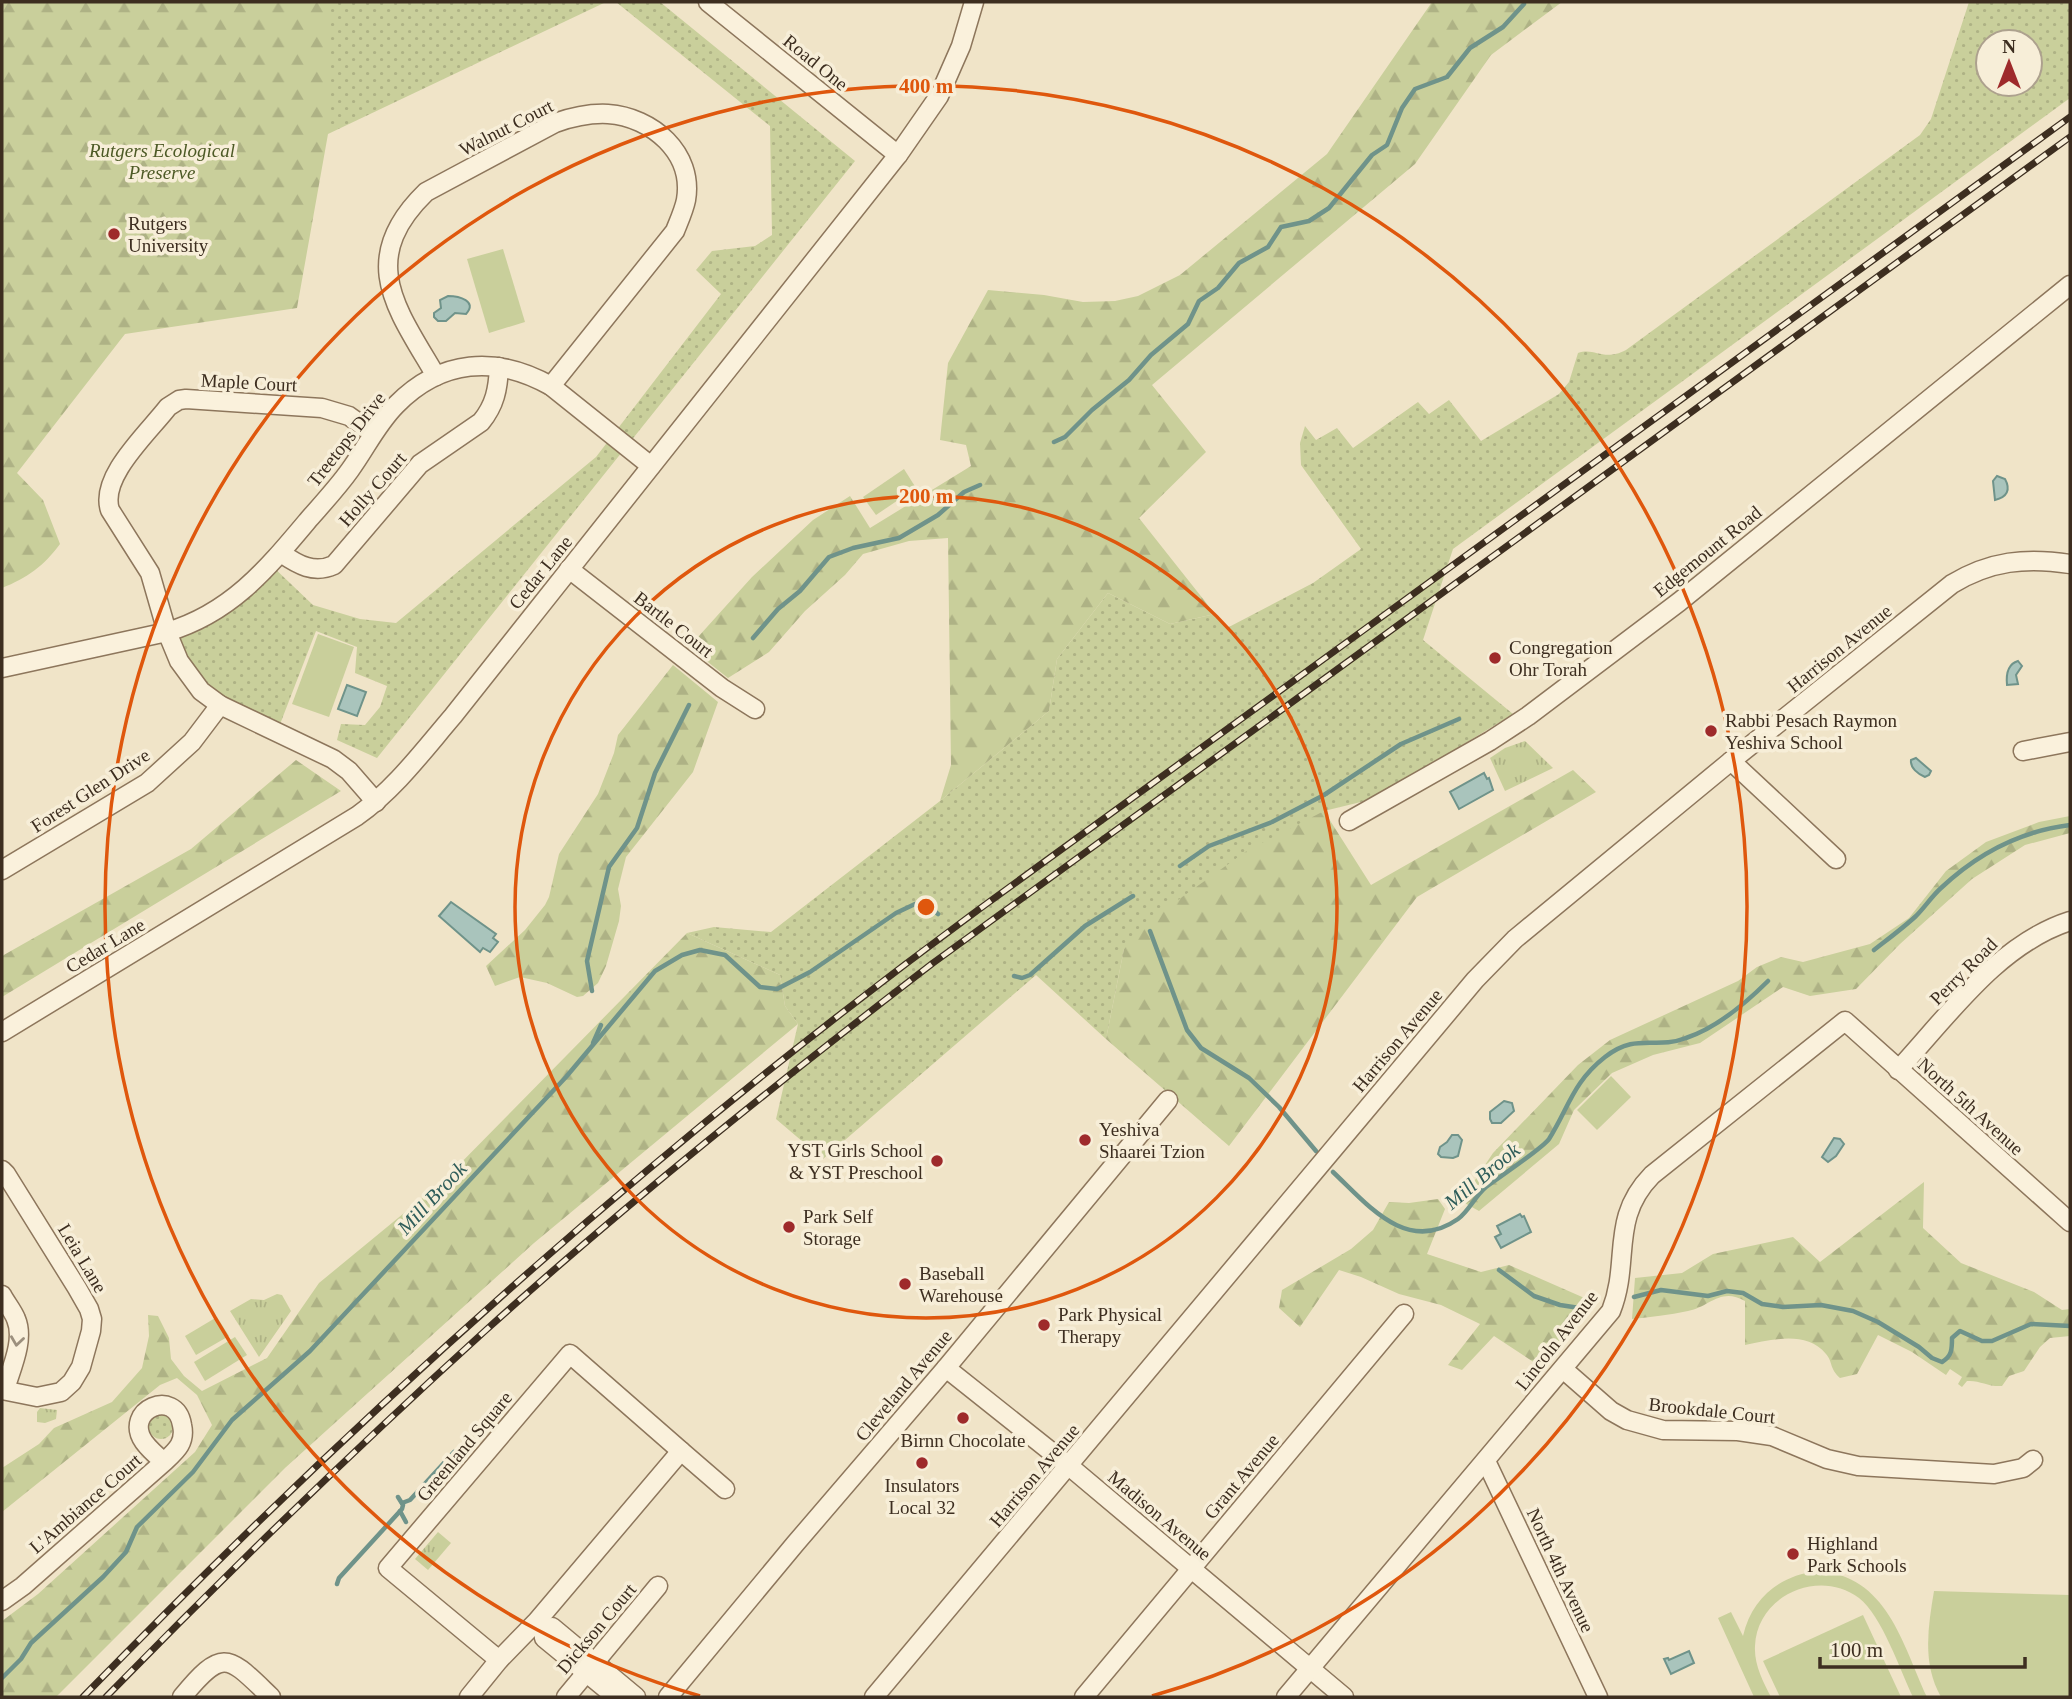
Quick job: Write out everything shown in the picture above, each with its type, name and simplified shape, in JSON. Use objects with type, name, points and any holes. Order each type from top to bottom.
[{"type":"street","name":"Road One","points":[[708,2],[898,155]]},
{"type":"street","name":"Cedar Lane","points":[[2,1032],[376,803],[453,716],[898,155],[939,96],[961,46],[974,2]]},
{"type":"street","name":"Walnut Court","points":[[436,376],[395,304],[387,273],[395,236],[413,205],[426,192],[555,123],[593,114],[627,117],[656,132],[679,154],[685,168],[686,200],[676,230],[551,386]]},
{"type":"street","name":"Edgemount Road","points":[[1349,821],[1490,741],[1528,716],[1679,602],[2070,285]]},
{"type":"street","name":"Treetops Drive","points":[[167,632],[189,626],[227,605],[281,553],[350,470],[373,433],[413,389],[436,376],[463,367],[499,367]]},
{"type":"street","points":[[499,367],[525,373],[551,386],[651,467]]},
{"type":"street","name":"Holly Court","points":[[281,553],[294,562],[315,569],[334,565],[419,464],[481,422],[489,413],[497,391],[499,367]]},
{"type":"street","name":"Maple Court","points":[[167,632],[150,573],[107,501],[114,475],[168,407],[186,399],[322,408],[349,416],[373,433]]},
{"type":"street","name":"Harrison Avenue","points":[[874,1697],[1475,980],[1515,939],[1952,584],[1970,573],[2009,561],[2070,564]]},
{"type":"street","name":"Bartle Court","points":[[569,569],[722,688],[755,709]]},
{"type":"street","points":[[2,668],[167,632],[171,646],[201,691],[220,705],[333,759],[349,771],[376,803]]},
{"type":"street","name":"Forest Glen Drive","points":[[2,870],[147,783],[192,742],[220,705]]},
{"type":"street","points":[[2023,751],[2070,743]]},
{"type":"street","points":[[1731,761],[1836,859]]},
{"type":"street","name":"Perry Road","points":[[1898,1070],[1990,969],[2035,935],[2070,921]]},
{"type":"street","name":"North 5th Avenue","points":[[1845,1021],[2070,1222]]},
{"type":"street","name":"Lincoln Avenue","points":[[1286,1697],[1611,1311],[1619,1292],[1625,1222],[1640,1188],[1652,1175],[1845,1021]]},
{"type":"street","name":"Cleveland Avenue","points":[[668,1697],[1168,1100]]},
{"type":"street","name":"Leia Lane","points":[[2,1170],[72,1279],[92,1319],[81,1367],[72,1382],[61,1392],[37,1398],[3,1390]]},
{"type":"street","points":[[2,1295],[19,1329],[18,1343],[3,1390]]},
{"type":"street","name":"Grant Avenue","points":[[1084,1697],[1404,1314]]},
{"type":"street","name":"Greenland Square","points":[[499,1660],[388,1568],[570,1354],[725,1489]]},
{"type":"street","name":"Madison Avenue","points":[[946,1368],[1069,1466],[1344,1697]]},
{"type":"street","name":"Brookdale Court","points":[[1563,1369],[1611,1411],[1627,1420],[1654,1428],[1738,1431],[1772,1436],[1827,1459],[1858,1466],[1994,1474],[2023,1468],[2034,1460]]},
{"type":"street","points":[[469,1697],[499,1660],[539,1627],[681,1451]]},
{"type":"street","name":"North 4th Avenue","points":[[1486,1461],[1598,1697]]},
{"type":"street","name":"L'Ambiance Court","points":[[2,1601],[23,1586],[164,1462]]},
{"type":"street","name":"Dickson Court","points":[[566,1697],[658,1586]]},
{"type":"street","points":[[539,1627],[552,1627],[615,1697]]},
{"type":"street","points":[[182,1697],[209,1667],[223,1661],[232,1662],[271,1697]]},
{"type":"street","points":[[591,1669],[636,1697]]},
{"type":"green space","name":"Rutgers Ecological Preserve","points":[[2,2],[328,2],[328,134],[297,308],[125,334],[17,473],[43,500],[60,544],[48,559],[34,570],[2,588]]},
{"type":"green space","points":[[328,2],[606,2],[328,134]]},
{"type":"green space","points":[[616,2],[660,2],[855,161],[377,758],[337,740],[341,724],[365,725],[380,707],[387,686],[355,673],[357,647],[316,631],[277,732],[220,705],[167,632],[270,564],[313,605],[360,619],[396,623],[596,457],[721,294],[696,270],[712,251],[755,246],[772,235],[770,126]]},
{"type":"green space","points":[[1432,2],[1562,2],[1491,55],[1415,164],[1152,385],[1206,452],[1139,518],[1215,614],[1170,624],[1108,593],[1057,659],[1049,711],[940,801],[951,765],[948,538],[909,541],[863,554],[845,575],[805,611],[769,652],[728,678],[689,647],[752,577],[813,520],[850,496],[870,528],[971,466],[966,445],[940,440],[948,363],[988,290],[1083,302],[1115,301],[1138,296],[1180,275],[1327,154]]},
{"type":"green space","points":[[1969,2],[2070,2],[2070,98],[1453,549],[1423,640],[1513,714],[1365,801],[1324,811],[1124,949],[1106,1039],[1036,975],[823,1159],[776,1119],[798,1024],[785,1006],[780,975],[687,933],[714,927],[771,932],[940,801],[1049,711],[1057,659],[1108,593],[1170,624],[1215,614],[1227,628],[1313,583],[1361,549],[1301,465],[1300,443],[1305,426],[1316,440],[1337,428],[1353,448],[1418,402],[1429,414],[1449,400],[1481,441],[1559,394],[1569,382],[1578,353],[1611,355],[1626,350],[1920,135],[1931,119]]},
{"type":"green space","points":[[503,249],[525,322],[489,333],[467,259]]},
{"type":"green space","points":[[904,469],[916,488],[876,515],[863,497]]},
{"type":"green space","points":[[318,634],[354,647],[329,717],[292,704]]},
{"type":"green space","points":[[673,665],[718,702],[693,772],[626,857],[618,889],[621,906],[619,921],[606,966],[598,983],[583,996],[577,997],[547,983],[520,977],[495,986],[486,966],[525,930],[545,905],[559,854],[598,794],[618,735]]},
{"type":"green space","points":[[1525,741],[1553,768],[1505,791],[1490,758],[1505,748]]},
{"type":"green space","points":[[296,760],[341,791],[2,997],[2,956],[191,849]]},
{"type":"green space","points":[[1573,770],[1596,792],[1417,897],[1229,1146],[1106,1039],[1124,949],[1140,927],[1248,850],[1324,811],[1371,885]]},
{"type":"green space","points":[[2070,816],[2070,833],[2025,845],[1972,879],[1900,944],[1856,989],[1810,996],[1783,987],[1700,1043],[1653,1055],[1612,1073],[1574,1110],[1559,1144],[1479,1211],[1461,1201],[1493,1153],[1578,1065],[1610,1040],[1738,981],[1757,967],[1781,957],[1803,962],[1870,944],[1909,918],[1946,871],[1986,842],[2039,822]]},
{"type":"green space","points":[[687,933],[780,975],[785,1006],[798,1024],[534,1243],[285,1468],[56,1697],[2,1697],[2,1621],[38,1594],[195,1452],[212,1425],[197,1395],[177,1378],[160,1385],[2,1512],[2,1468],[39,1444],[54,1428],[112,1402],[142,1368],[149,1336],[148,1315],[158,1316],[169,1338],[171,1359],[184,1376],[202,1391],[267,1358],[319,1283],[443,1181]]},
{"type":"green space","points":[[1611,1076],[1631,1097],[1597,1130],[1577,1110]]},
{"type":"green space","points":[[1924,1182],[1923,1228],[1961,1263],[2034,1292],[2062,1310],[2070,1309],[2070,1336],[2050,1338],[2040,1347],[2024,1371],[2009,1376],[2002,1386],[1967,1381],[1962,1387],[1958,1384],[1962,1377],[1950,1369],[1946,1375],[1912,1352],[1878,1335],[1857,1374],[1840,1378],[1826,1354],[1809,1342],[1788,1339],[1745,1345],[1745,1301],[1736,1297],[1715,1299],[1688,1311],[1632,1319],[1635,1278],[1682,1273],[1713,1254],[1793,1237],[1820,1262]]},
{"type":"green space","points":[[1438,1199],[1445,1209],[1427,1254],[1481,1272],[1509,1265],[1589,1300],[1544,1369],[1494,1336],[1462,1370],[1448,1365],[1480,1324],[1441,1305],[1399,1294],[1339,1270],[1300,1327],[1279,1308],[1282,1290],[1351,1249],[1373,1230],[1389,1202],[1409,1203]]},
{"type":"green space","points":[[277,1294],[282,1295],[291,1311],[259,1357],[230,1311],[251,1299],[264,1300]]},
{"type":"green space","points":[[217,1317],[229,1336],[196,1355],[185,1336]]},
{"type":"green space","points":[[235,1337],[247,1355],[205,1381],[194,1362]]},
{"type":"green space","points":[[40,1408],[57,1410],[56,1419],[45,1423],[37,1422]]},
{"type":"green space","points":[[161,1415],[170,1418],[173,1427],[170,1436],[161,1439],[152,1436],[149,1427],[152,1418]]},
{"type":"green space","points":[[438,1532],[451,1543],[428,1570],[415,1559]]},
{"type":"green space","points":[[1817,1571],[1841,1575],[1876,1598],[1900,1634],[1927,1697],[1913,1697],[1883,1630],[1867,1606],[1843,1589],[1826,1586],[1793,1592],[1778,1600],[1766,1613],[1758,1628],[1755,1653],[1760,1673],[1771,1697],[1754,1697],[1718,1618],[1731,1612],[1743,1636],[1753,1611],[1769,1591],[1791,1578]]},
{"type":"green space","points":[[1934,1591],[2070,1595],[2070,1697],[1941,1697],[1931,1672],[1928,1645]]},
{"type":"green space","points":[[1863,1615],[1901,1697],[1780,1697],[1763,1661]]},
{"type":"water","points":[[448,296],[466,300],[469,309],[466,314],[455,313],[446,321],[438,321],[434,313],[441,308],[440,300]]},
{"type":"water","points":[[1997,476],[2005,479],[2008,490],[2005,495],[1995,500],[1993,481]]},
{"type":"water","points":[[2018,661],[2022,666],[2016,675],[2018,684],[2007,685],[2008,670]]},
{"type":"water","points":[[347,685],[366,692],[357,716],[338,709]]},
{"type":"water","points":[[1916,758],[1931,771],[1929,775],[1925,777],[1913,768],[1911,760]]},
{"type":"water","points":[[1484,773],[1493,790],[1459,809],[1450,792]]},
{"type":"water","points":[[451,902],[496,934],[493,938],[498,942],[490,952],[483,948],[480,952],[439,916]]},
{"type":"water","points":[[1504,1101],[1512,1103],[1514,1111],[1501,1123],[1492,1123],[1490,1112]]},
{"type":"water","points":[[1452,1135],[1458,1135],[1462,1140],[1458,1156],[1441,1157],[1438,1154],[1440,1147]]},
{"type":"water","points":[[1834,1138],[1840,1139],[1844,1144],[1828,1162],[1822,1157]]},
{"type":"water","points":[[1520,1214],[1524,1216],[1531,1232],[1501,1248],[1495,1237],[1501,1234],[1497,1226]]},
{"type":"water","points":[[1689,1651],[1694,1663],[1671,1674],[1664,1659],[1669,1660]]},
{"type":"waterway","points":[[1054,442],[1065,437],[1092,410],[1129,380],[1151,355],[1188,324],[1199,301],[1218,288],[1239,263],[1268,247],[1281,227],[1309,221],[1329,208],[1372,155],[1387,145],[1402,108],[1415,89],[1447,77],[1470,48],[1503,27],[1524,4]]},
{"type":"waterway","points":[[753,638],[778,609],[800,591],[829,557],[853,548],[899,538],[938,515],[964,492],[980,485]]},
{"type":"waterway","points":[[592,991],[587,961],[609,867],[637,828],[655,773],[689,705]]},
{"type":"waterway","points":[[1180,866],[1209,846],[1272,822],[1324,795],[1401,744],[1459,719]]},
{"type":"waterway","name":"Mill Brook","points":[[1874,950],[1916,916],[1938,891],[1969,865],[2017,839],[2070,825]]},
{"type":"waterway","name":"Mill Brook","points":[[1014,976],[1022,978],[1030,975],[1085,926],[1133,896]]},
{"type":"waterway","name":"Mill Brook","points":[[2,1678],[21,1659],[31,1643],[103,1577],[126,1552],[137,1527],[193,1472],[232,1420],[310,1351],[566,1077],[655,971],[682,955],[700,950],[725,955],[760,987],[777,989],[810,972],[896,913],[915,904],[927,905],[938,914]]},
{"type":"waterway","name":"Mill Brook","points":[[1150,931],[1187,1030],[1201,1048],[1249,1078],[1279,1107],[1316,1151]]},
{"type":"waterway","name":"Mill Brook","points":[[1333,1172],[1374,1211],[1390,1221],[1405,1229],[1439,1229],[1458,1219],[1486,1187],[1549,1139],[1578,1085],[1605,1057],[1627,1045],[1665,1043],[1697,1034],[1730,1014],[1768,981]]},
{"type":"waterway","name":"Mill Brook","points":[[593,1043],[601,1025]]},
{"type":"waterway","points":[[1499,1270],[1534,1296],[1560,1305],[1586,1309]]},
{"type":"waterway","points":[[1634,1297],[1661,1290],[1708,1296],[1727,1291],[1743,1293],[1762,1304],[1783,1307],[1821,1305],[1853,1311],[1878,1322],[1942,1362],[1951,1352],[1952,1338],[1960,1331],[1982,1341],[1992,1341],[2031,1324],[2070,1326]]},
{"type":"waterway","points":[[402,1503],[410,1500],[454,1452]]},
{"type":"waterway","points":[[337,1584],[339,1578],[402,1509],[403,1505],[398,1497]]},
{"type":"waterway","points":[[400,1511],[406,1522]]},
{"type":"railway","points":[[83,1697],[188,1591],[403,1385],[514,1285],[742,1092],[978,910],[2070,117]]},
{"type":"railway","points":[[106,1697],[293,1510],[486,1330],[650,1188],[762,1097],[933,963],[2070,137]]},
{"type":"place","name":"Rutgers University","points":[[114,234]]},
{"type":"place","name":"Congregation Ohr Torah","points":[[1495,658]]},
{"type":"place","name":"Rabbi Pesach Raymon Yeshiva School","points":[[1711,731]]},
{"type":"place","name":"Yeshiva Shaarei Tzion","points":[[1085,1140]]},
{"type":"place","name":"YST Girls School & YST Preschool","points":[[937,1161]]},
{"type":"place","name":"Park Self Storage","points":[[789,1227]]},
{"type":"place","name":"Baseball Warehouse","points":[[905,1284]]},
{"type":"place","name":"Park Physical Therapy","points":[[1044,1325]]},
{"type":"place","name":"Birnn Chocolate","points":[[963,1418]]},
{"type":"place","name":"Insulators Local 32","points":[[922,1463]]},
{"type":"place","name":"Highland Park Schools","points":[[1793,1554]]}]
